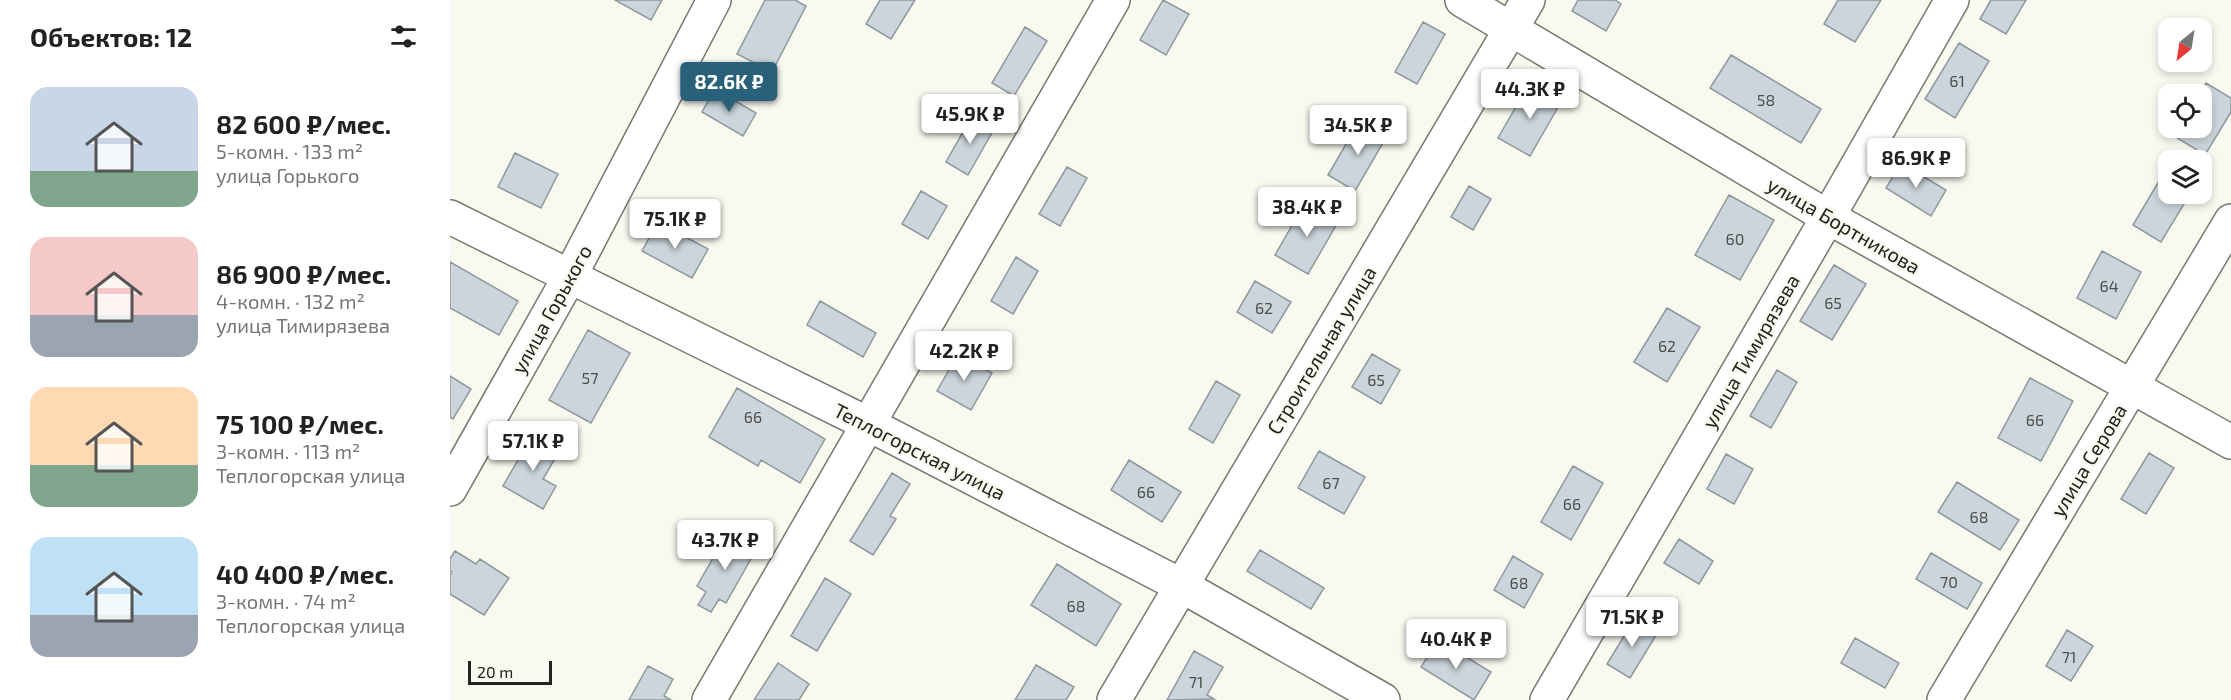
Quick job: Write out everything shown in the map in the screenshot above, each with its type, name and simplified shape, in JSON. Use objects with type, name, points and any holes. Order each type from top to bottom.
[{"type":"street","name":"улица Горького","points":[[450,489],[570,276],[714,0]]},
{"type":"street","points":[[710,700],[1113,0]]},
{"type":"street","name":"улица Бортникова","points":[[1461,0],[1828,218],[2231,442]]},
{"type":"street","name":"Строительная улица","points":[[1114,700],[1528,0]]},
{"type":"street","name":"улица Тимирязева","points":[[1547,700],[1828,218],[1952,0]]},
{"type":"street","name":"Теплогорская улица","points":[[450,217],[868,424],[1182,586],[1383,700]]},
{"type":"street","name":"улица Серова","points":[[1944,700],[2231,220]]},
{"type":"building","points":[[615,0],[662,0],[651,20]]},
{"type":"building","points":[[765,0],[795,0],[806,6],[772,72],[737,54]]},
{"type":"building","points":[[880,0],[915,0],[891,39],[866,24]]},
{"type":"building","points":[[1163,0],[1189,14],[1166,55],[1140,40]]},
{"type":"building","points":[[1578,0],[1615,0],[1621,4],[1606,31],[1572,11]]},
{"type":"building","points":[[1838,0],[1881,0],[1855,42],[1824,24]]},
{"type":"building","points":[[1991,0],[2026,0],[2006,34],[1980,19]]},
{"type":"building","points":[[1423,22],[1445,34],[1417,84],[1395,72]]},
{"type":"building","points":[[1025,27],[1047,41],[1014,96],[992,83]]},
{"type":"building","points":[[1959,43],[1989,61],[1955,118],[1925,99]]},
{"type":"building","points":[[1731,55],[1821,109],[1801,143],[1710,88]]},
{"type":"building","points":[[1529,84],[1561,102],[1530,156],[1498,138]]},
{"type":"building","points":[[2212,87],[2231,98],[2231,112],[2208,150],[2197,150],[2177,138],[2212,138]]},
{"type":"building","points":[[715,89],[756,113],[743,136],[702,112]]},
{"type":"building","points":[[972,116],[994,129],[968,175],[946,162]]},
{"type":"building","points":[[1360,120],[1387,136],[1355,191],[1328,175]]},
{"type":"building","points":[[515,153],[558,174],[541,208],[498,187]]},
{"type":"building","points":[[1901,163],[1946,190],[1931,216],[1886,188]]},
{"type":"building","points":[[1067,167],[1087,178],[1060,226],[1039,214]]},
{"type":"building","points":[[2158,183],[2158,204],[2184,204],[2161,242],[2133,225]]},
{"type":"building","points":[[1469,186],[1491,199],[1473,230],[1451,217]]},
{"type":"building","points":[[921,191],[947,206],[928,239],[902,224]]},
{"type":"building","points":[[1729,195],[1774,220],[1740,280],[1695,255]]},
{"type":"building","points":[[1305,203],[1338,222],[1308,274],[1275,255]]},
{"type":"building","points":[[658,222],[708,249],[692,278],[642,251]]},
{"type":"building","points":[[2102,251],[2141,272],[2116,319],[2077,298]]},
{"type":"building","points":[[1016,257],[1038,271],[1013,314],[991,301]]},
{"type":"building","points":[[450,262],[518,301],[499,335],[450,308]]},
{"type":"building","points":[[1834,265],[1866,284],[1832,340],[1800,321]]},
{"type":"building","points":[[1255,281],[1291,302],[1272,333],[1237,312]]},
{"type":"building","points":[[820,301],[876,333],[863,357],[807,325]]},
{"type":"building","points":[[1667,308],[1700,327],[1667,382],[1634,362]]},
{"type":"building","points":[[588,330],[630,353],[591,423],[549,400]]},
{"type":"building","points":[[958,354],[992,373],[971,410],[937,391]]},
{"type":"building","points":[[1372,354],[1400,370],[1381,404],[1352,387]]},
{"type":"building","points":[[1777,370],[1797,382],[1771,428],[1750,416]]},
{"type":"building","points":[[450,376],[471,389],[453,419],[450,417]]},
{"type":"building","points":[[2030,378],[2073,401],[2041,461],[1998,438]]},
{"type":"building","points":[[1216,381],[1240,395],[1213,443],[1189,429]]},
{"type":"building","points":[[737,388],[825,439],[800,483],[761,460],[758,466],[709,437]]},
{"type":"building","points":[[533,434],[560,450],[543,479],[556,486],[543,509],[503,486]]},
{"type":"building","points":[[1319,451],[1365,477],[1344,514],[1298,488]]},
{"type":"building","points":[[2149,453],[2174,468],[2146,514],[2121,499]]},
{"type":"building","points":[[1726,454],[1753,469],[1734,504],[1707,489]]},
{"type":"building","points":[[1129,460],[1181,492],[1162,522],[1111,490]]},
{"type":"building","points":[[1573,466],[1603,483],[1571,540],[1541,522]]},
{"type":"building","points":[[892,473],[910,484],[890,516],[896,519],[873,555],[850,541]]},
{"type":"building","points":[[1957,482],[2019,520],[2000,550],[1938,512]]},
{"type":"building","points":[[728,532],[757,548],[726,603],[719,599],[711,612],[698,605],[706,592],[697,586]]},
{"type":"building","points":[[1679,539],[1713,561],[1699,584],[1664,563]]},
{"type":"building","points":[[1260,550],[1324,588],[1311,609],[1247,571]]},
{"type":"building","points":[[455,551],[476,564],[480,559],[509,578],[484,615],[450,594],[452,572],[450,571],[450,559]]},
{"type":"building","points":[[1931,553],[1982,583],[1967,609],[1916,579]]},
{"type":"building","points":[[1513,556],[1543,574],[1524,608],[1494,590]]},
{"type":"building","points":[[1057,564],[1121,604],[1096,646],[1031,605]]},
{"type":"building","points":[[825,578],[851,594],[817,651],[791,636]]},
{"type":"building","points":[[1635,618],[1658,632],[1630,678],[1607,664]]},
{"type":"building","points":[[2067,630],[2093,646],[2071,681],[2046,666]]},
{"type":"building","points":[[1855,638],[1899,663],[1885,688],[1841,663]]},
{"type":"building","points":[[1438,640],[1491,672],[1474,700],[1421,667]]},
{"type":"building","points":[[1194,651],[1223,667],[1207,695],[1214,699],[1167,700]]},
{"type":"building","points":[[778,663],[809,684],[799,700],[754,700]]},
{"type":"building","points":[[1036,665],[1074,687],[1066,700],[1015,700]]},
{"type":"building","points":[[648,666],[673,679],[664,696],[671,700],[629,700]]}]
